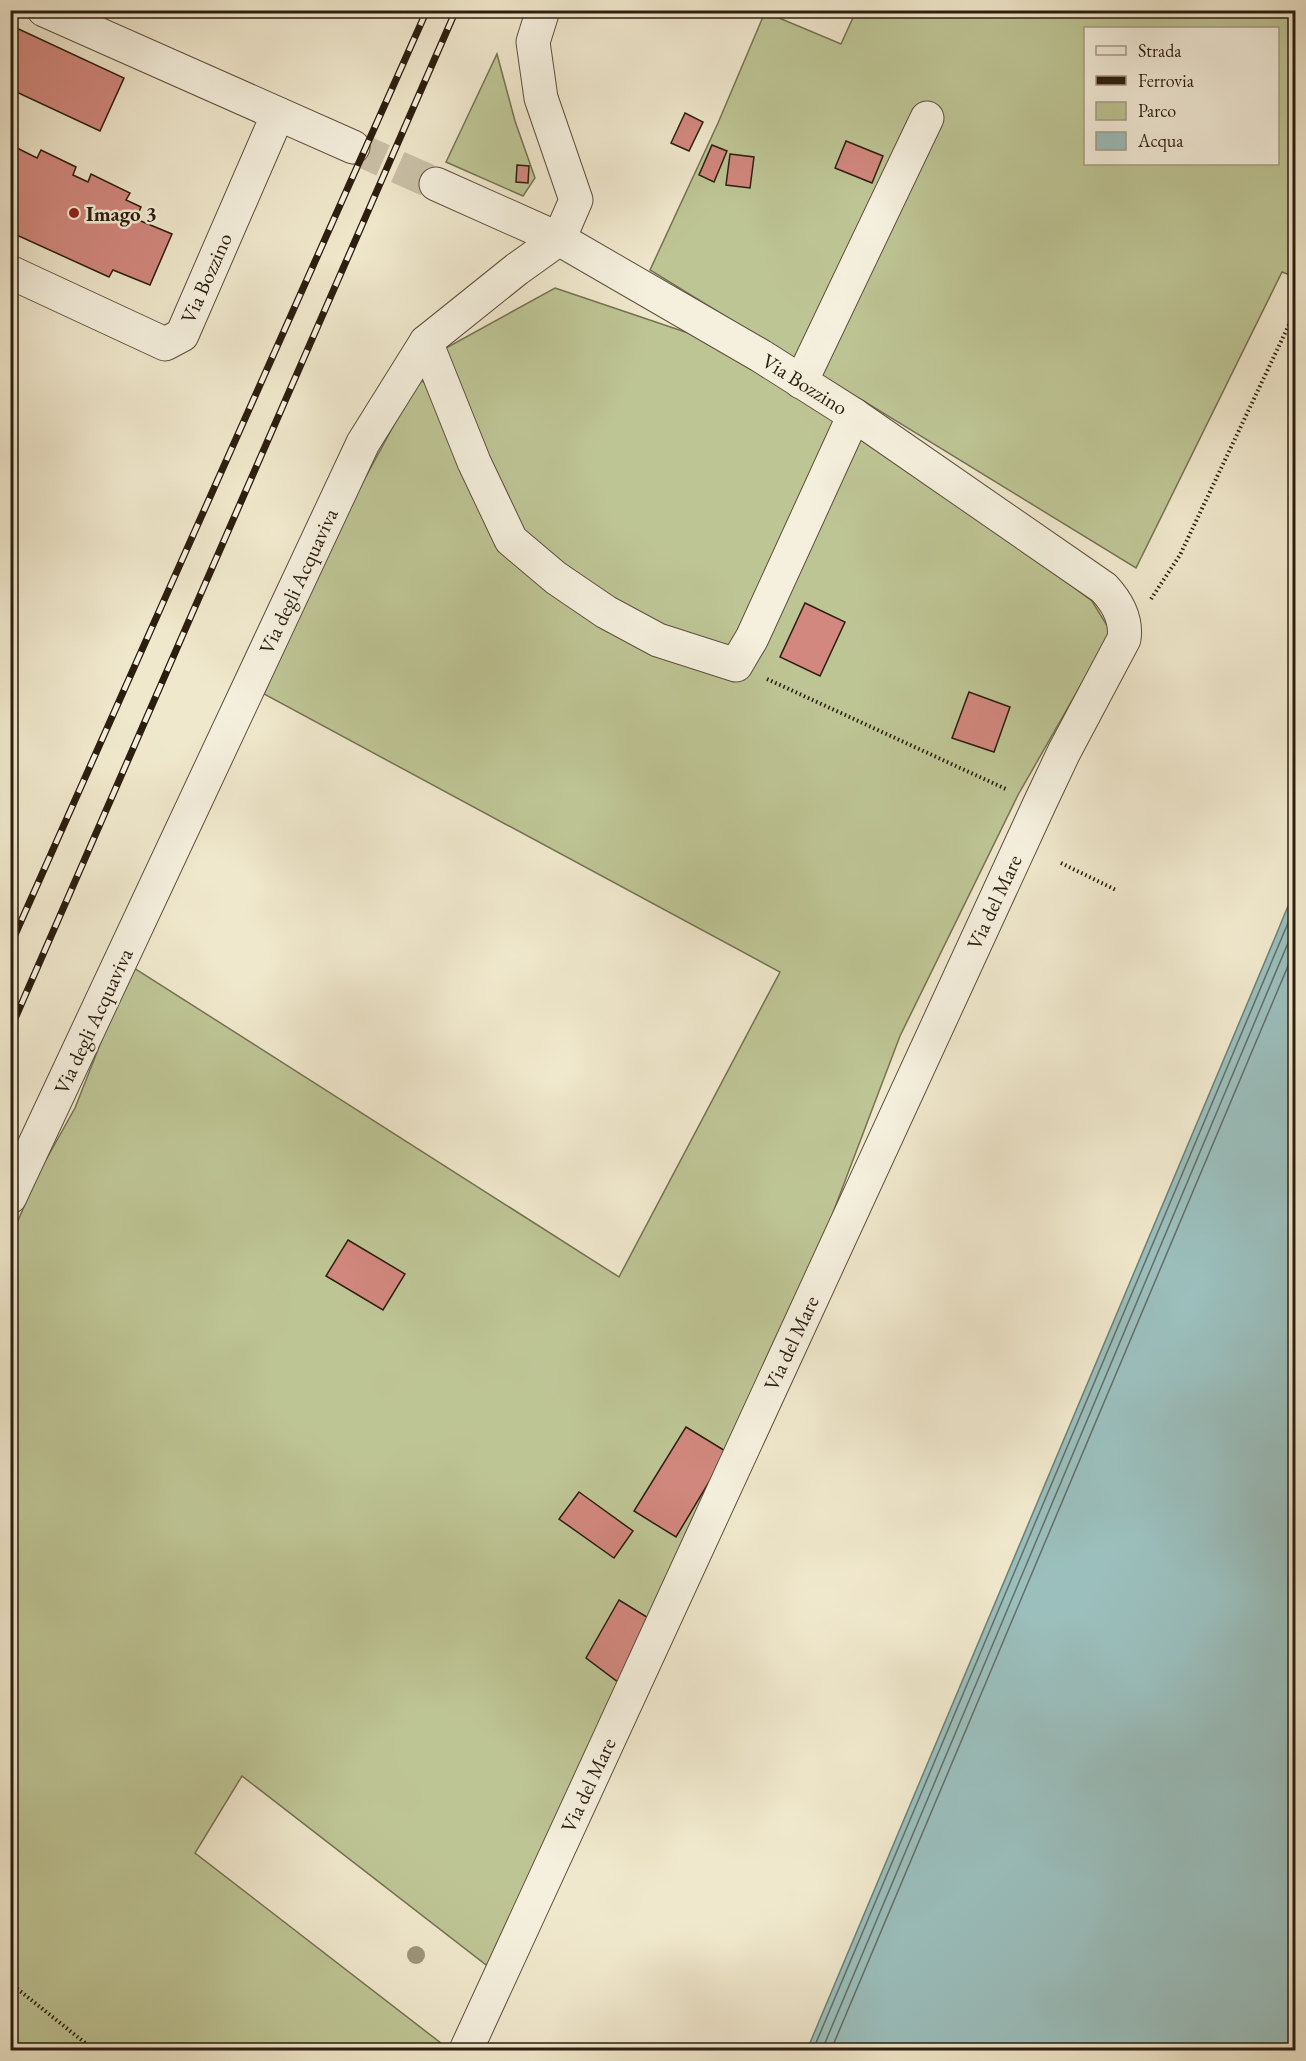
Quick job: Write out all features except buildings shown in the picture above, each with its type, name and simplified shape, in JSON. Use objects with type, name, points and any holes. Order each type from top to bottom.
[{"type":"street","points":[[44,10],[353,147]]},
{"type":"street","points":[[543,10],[533,42],[541,98],[576,200],[559,239]]},
{"type":"street","name":"Via Bozzino","points":[[10,272],[165,344],[182,335],[278,114]]},
{"type":"street","points":[[801,382],[927,118]]},
{"type":"street","name":"Via Bozzino","points":[[436,184],[559,239],[854,415],[1104,588],[1114,598],[1122,627]]},
{"type":"street","name":"Via degli Acquaviva","points":[[10,1197],[363,443],[426,342],[516,268],[559,239]]},
{"type":"street","points":[[426,342],[474,462],[511,540],[556,578],[606,612],[658,639],[736,665],[752,638],[854,415]]},
{"type":"street","name":"Via del Mare","points":[[466,2050],[1122,627]]},
{"type":"path","points":[[1122,627],[1144,609],[1180,555],[1296,310]]},
{"type":"path","points":[[736,665],[1018,795]]},
{"type":"path","points":[[1061,862],[1116,890]]},
{"type":"path","points":[[10,1983],[94,2050]]},
{"type":"green space","points":[[856,11],[1295,11],[1295,277],[1282,272],[1136,568],[650,270],[718,123],[765,12],[841,44]]},
{"type":"green space","points":[[497,54],[515,121],[535,178],[523,196],[446,162]]},
{"type":"green space","points":[[555,288],[706,339],[884,445],[1092,601],[1111,632],[1018,795],[900,1036],[771,1376],[494,1971],[242,1776],[195,1853],[446,2047],[445,2050],[11,2050],[11,1237],[38,1174],[75,1108],[131,966],[619,1277],[780,972],[264,694],[339,526],[419,379],[436,390],[446,348]]},
{"type":"water","points":[[1295,889],[1295,2050],[807,2050],[1274,940]]},
{"type":"tunnel","points":[[353,147],[436,184]]},
{"type":"railway","points":[[10,946],[427,10]]},
{"type":"railway","points":[[10,1030],[456,10]]},
{"type":"place","name":"Imago 3","points":[[74,213]]}]
